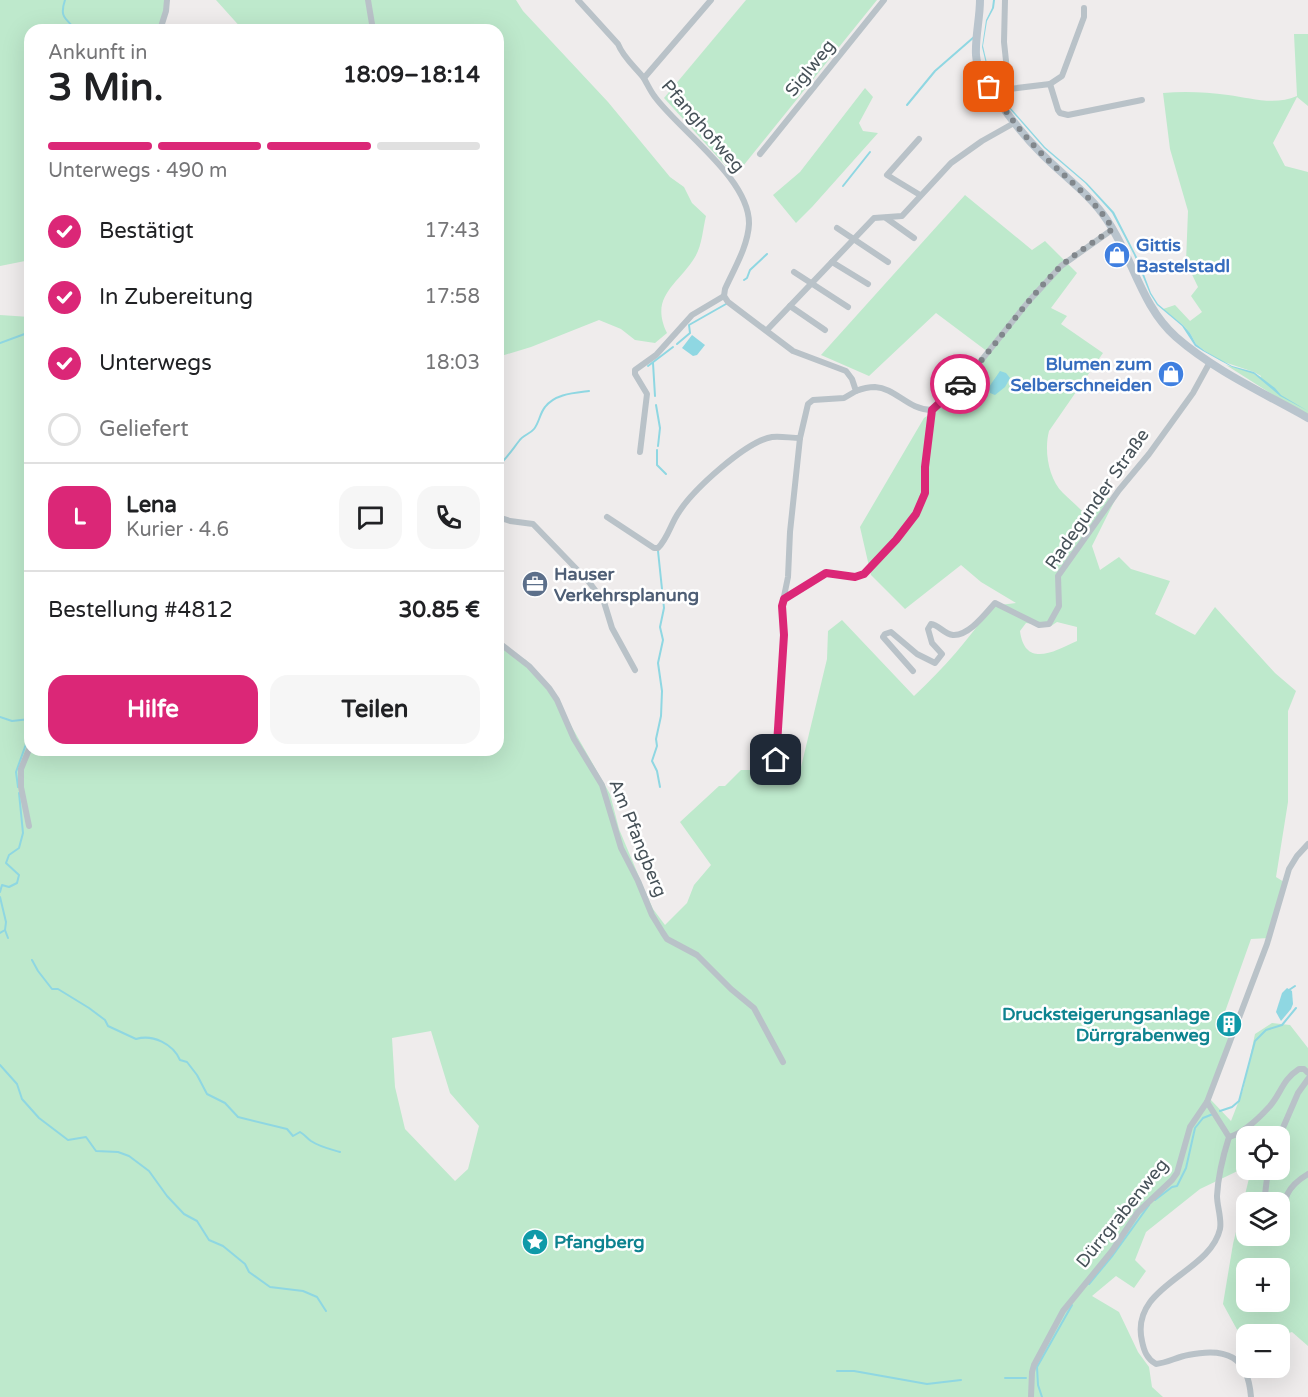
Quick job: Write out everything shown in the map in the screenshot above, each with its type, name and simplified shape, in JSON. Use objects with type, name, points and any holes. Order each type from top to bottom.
[{"type":"main road","points":[[980,0],[976,55],[989,87],[1014,123],[1041,153],[1088,196],[1113,229],[1144,295],[1164,325],[1182,342],[1210,362],[1308,418]]},
{"type":"street","points":[[162,24],[167,0]]},
{"type":"street","points":[[368,0],[372,24]]},
{"type":"street","name":"Pfanghofweg","points":[[578,0],[618,44],[620,51],[644,78],[654,97],[729,176],[743,200],[749,223],[745,243],[724,296]]},
{"type":"street","name":"Pfanghofweg","points":[[644,78],[711,0]]},
{"type":"street","name":"Siglweg","points":[[760,154],[884,0]]},
{"type":"street","points":[[1005,0],[1004,42],[1009,89],[1050,84],[1062,76],[1084,16],[1084,8]]},
{"type":"street","points":[[1050,84],[1058,111],[1068,115],[1142,100]]},
{"type":"street","points":[[767,330],[874,218],[902,216],[951,163],[982,141],[1014,123]]},
{"type":"street","points":[[919,139],[887,175],[920,195]]},
{"type":"street","points":[[885,218],[914,238]]},
{"type":"street","points":[[837,228],[888,262]]},
{"type":"street","points":[[784,599],[826,573],[855,577],[864,574],[896,540],[916,514],[925,493],[925,467],[932,410],[972,372],[1028,302],[1061,266],[1113,229]]},
{"type":"street","points":[[832,262],[868,284]]},
{"type":"street","points":[[794,272],[848,307]]},
{"type":"street","points":[[640,452],[646,394],[635,370],[656,355],[692,315],[724,296],[728,302],[794,351],[846,371],[856,391]]},
{"type":"street","points":[[790,306],[825,330]]},
{"type":"street","name":"Radegunder Straße","points":[[913,671],[883,637],[885,634],[891,632],[917,654],[935,663],[942,654],[929,636],[928,629],[931,624],[951,635],[958,634],[981,619],[995,603],[1039,625],[1049,624],[1059,606],[1058,576],[1119,490],[1149,454],[1193,393],[1210,362]]},
{"type":"street","points":[[772,767],[777,752],[784,635],[782,606],[788,577],[789,544],[800,438],[808,404],[813,400],[844,398],[856,391],[874,387],[886,391],[915,408],[932,410]]},
{"type":"street","points":[[607,517],[654,548],[658,548],[686,503],[729,461],[770,437],[800,438]]},
{"type":"street","points":[[504,520],[532,524],[589,582],[604,602],[612,628],[635,670]]},
{"type":"street","name":"Am Pfangberg","points":[[504,647],[529,666],[557,700],[574,739],[602,785],[621,848],[635,873],[652,915],[667,939],[697,955],[754,1008],[783,1062]]},
{"type":"street","points":[[26,756],[21,769],[21,787],[29,826]]},
{"type":"street","name":"Dürrgrabenweg","points":[[1031,1397],[1034,1365],[1059,1318],[1112,1251],[1138,1212],[1172,1180],[1180,1167],[1190,1127],[1207,1102],[1267,944],[1289,869],[1308,844]]},
{"type":"street","points":[[1229,1137],[1238,1134],[1271,1105],[1288,1076],[1299,1069],[1304,1069],[1308,1073]]},
{"type":"street","points":[[1284,1126],[1298,1093],[1308,1079]]},
{"type":"street","points":[[1207,1102],[1229,1137],[1221,1164],[1217,1197],[1221,1228],[1211,1247],[1160,1290],[1148,1306],[1141,1318],[1141,1338],[1148,1358],[1156,1364],[1188,1354],[1225,1352],[1236,1358],[1243,1368],[1248,1378],[1251,1397]]},
{"type":"street","points":[[1287,1192],[1294,1183],[1308,1174]]},
{"type":"green space","points":[[0,0],[167,0],[161,24],[24,24],[24,261],[0,266]]},
{"type":"green space","points":[[216,0],[516,0],[523,11],[608,102],[670,177],[684,187],[692,203],[706,216],[697,253],[663,300],[662,320],[667,333],[655,343],[635,340],[621,329],[599,320],[504,355],[504,24],[238,24]]},
{"type":"green space","points":[[746,0],[877,0],[735,176],[664,98]]},
{"type":"green space","points":[[1294,34],[1308,34],[1308,106],[1297,97],[1273,143],[1285,166],[1308,172],[1308,417],[1226,365],[1254,373],[1260,378],[1261,376],[1254,372],[1221,361],[1205,351],[1196,344],[1183,325],[1163,309],[1175,305],[1190,321],[1202,312],[1191,296],[1198,287],[1186,262],[1188,211],[1170,149],[1163,93],[1203,93],[1272,101],[1297,96]]},
{"type":"green space","points":[[865,88],[873,97],[859,123],[863,131],[878,133],[796,223],[773,195],[800,172]]},
{"type":"green space","points":[[965,195],[1032,250],[1045,241],[1077,273],[1051,308],[1067,316],[1061,324],[1103,353],[1049,431],[1047,455],[1058,487],[1089,520],[1108,498],[1116,498],[1092,546],[1100,570],[1119,557],[1131,569],[1170,581],[1155,614],[1195,635],[1215,607],[1275,673],[1296,691],[1288,711],[1288,802],[1276,877],[1284,882],[1269,938],[1251,939],[1221,1023],[1234,1034],[1210,1099],[1231,1121],[1243,1090],[1255,1034],[1272,1023],[1290,1025],[1308,1048],[1308,1346],[1290,1333],[1290,1324],[1236,1324],[1236,1328],[1223,1304],[1236,1232],[1236,1246],[1290,1246],[1290,1192],[1246,1192],[1249,1180],[1290,1180],[1290,1126],[1236,1126],[1236,1172],[1200,1189],[1146,1232],[1135,1260],[1146,1271],[1134,1288],[1116,1276],[1092,1296],[1119,1312],[1138,1352],[1149,1367],[1152,1387],[1163,1397],[0,1397],[0,315],[24,317],[24,756],[504,756],[504,648],[526,660],[565,715],[610,794],[619,829],[645,891],[653,909],[665,925],[687,903],[694,885],[711,865],[680,822],[719,786],[725,786],[741,770],[775,770],[778,761],[801,767],[827,659],[828,631],[842,620],[914,696],[956,653],[992,606],[1016,603],[981,582],[961,565],[905,609],[871,575],[860,527],[924,418],[935,411],[988,352],[936,313],[869,376],[821,355]],"holes":[[[1057,622],[1077,627],[1077,641],[1042,654],[1034,654],[1028,650],[1023,643],[1020,631],[1026,623],[1051,626]],[[431,1031],[450,1093],[479,1126],[468,1169],[455,1181],[405,1129],[395,1087],[392,1038]]]},
{"type":"water","points":[[993,0],[995,0],[994,8],[987,21],[983,46],[990,76],[1009,106],[1045,147],[1087,183],[1114,212],[1158,304],[1183,325],[1196,344],[1205,351],[1232,366],[1254,372],[1281,395],[1308,411],[1280,396],[1254,374],[1232,367],[1195,346],[1182,326],[1157,305],[1150,294],[1134,255],[1112,213],[1085,183],[1044,148],[1008,107],[989,76],[982,47],[986,20]]},
{"type":"water","points":[[692,335],[705,345],[697,355],[693,356],[682,348]]},
{"type":"water","points":[[1000,371],[1006,373],[1010,378],[1005,387],[995,395],[990,393],[989,387]]},
{"type":"water","points":[[1287,988],[1292,991],[1293,1004],[1281,1021],[1276,1012],[1282,993]]},
{"type":"waterway","points":[[65,0],[63,14],[71,24]]},
{"type":"waterway","points":[[907,105],[935,71],[974,37]]},
{"type":"waterway","points":[[843,186],[870,152]]},
{"type":"waterway","points":[[744,280],[750,270],[767,254]]},
{"type":"waterway","points":[[677,344],[690,333],[689,325],[726,304]]},
{"type":"waterway","points":[[0,343],[24,334]]},
{"type":"waterway","points":[[648,366],[673,347]]},
{"type":"waterway","points":[[653,363],[655,396]]},
{"type":"waterway","points":[[504,460],[521,439],[534,429],[543,409],[549,403],[565,395],[589,391]]},
{"type":"waterway","points":[[656,405],[660,428],[658,446]]},
{"type":"waterway","points":[[657,450],[657,465],[666,474]]},
{"type":"waterway","points":[[658,551],[664,608],[660,627],[663,640],[658,663],[662,691],[657,746],[652,761],[657,771],[660,787]]},
{"type":"waterway","points":[[0,717],[12,721],[24,720]]},
{"type":"waterway","points":[[18,787],[16,772],[24,750]]},
{"type":"waterway","points":[[0,892],[2,885],[9,887],[17,883],[19,875],[6,863],[9,855],[19,848],[23,833],[19,793]]},
{"type":"waterway","points":[[0,897],[6,922],[5,930],[0,933]]},
{"type":"waterway","points":[[5,930],[8,938]]},
{"type":"waterway","points":[[32,960],[52,989],[58,989],[89,1008],[105,1020],[108,1026],[136,1039],[156,1039],[173,1049],[180,1060],[187,1062],[197,1075],[207,1094],[225,1103],[238,1117],[287,1129],[293,1136],[300,1132],[318,1145],[340,1152]]},
{"type":"waterway","points":[[1289,990],[1295,986]]},
{"type":"waterway","points":[[1220,1111],[1232,1107],[1239,1101],[1255,1041],[1266,1030],[1282,1025],[1296,1008]]},
{"type":"waterway","points":[[0,1065],[17,1084],[22,1099],[39,1118],[68,1140],[86,1137],[96,1151],[118,1152],[129,1156],[149,1171],[167,1196],[184,1214],[197,1221],[209,1240],[223,1246],[245,1264],[249,1272],[270,1287],[303,1291],[317,1297],[326,1311]]},
{"type":"waterway","points":[[1155,1200],[1172,1187],[1177,1186],[1186,1168],[1195,1128],[1203,1118],[1213,1114]]},
{"type":"waterway","points":[[1089,1284],[1149,1205]]},
{"type":"waterway","points":[[1042,1397],[1038,1385],[1037,1367],[1072,1305]]},
{"type":"waterway","points":[[837,1371],[854,1371],[927,1384],[961,1380]]},
{"type":"waterway","points":[[1005,1378],[1026,1378]]},
{"type":"way so far","points":[[960,384],[1061,266],[1113,229],[1088,196],[1041,153],[1019,129],[989,87]]},
{"type":"place","name":"Gittis Bastelstadl","points":[[1117,255]]},
{"type":"place","name":"Blumen zum Selberschneiden","points":[[1171,374]]},
{"type":"place","name":"Hauser Verkehrsplanung","points":[[535,584]]},
{"type":"place","name":"Drucksteigerungsanlage Dürrgrabenweg","points":[[1229,1024]]},
{"type":"place","name":"Pfangberg","points":[[535,1242]]},
{"type":"route","points":[[776,760],[784,599],[826,573],[855,577],[864,574],[896,540],[916,514],[925,493],[925,467],[932,410],[960,384]]}]
